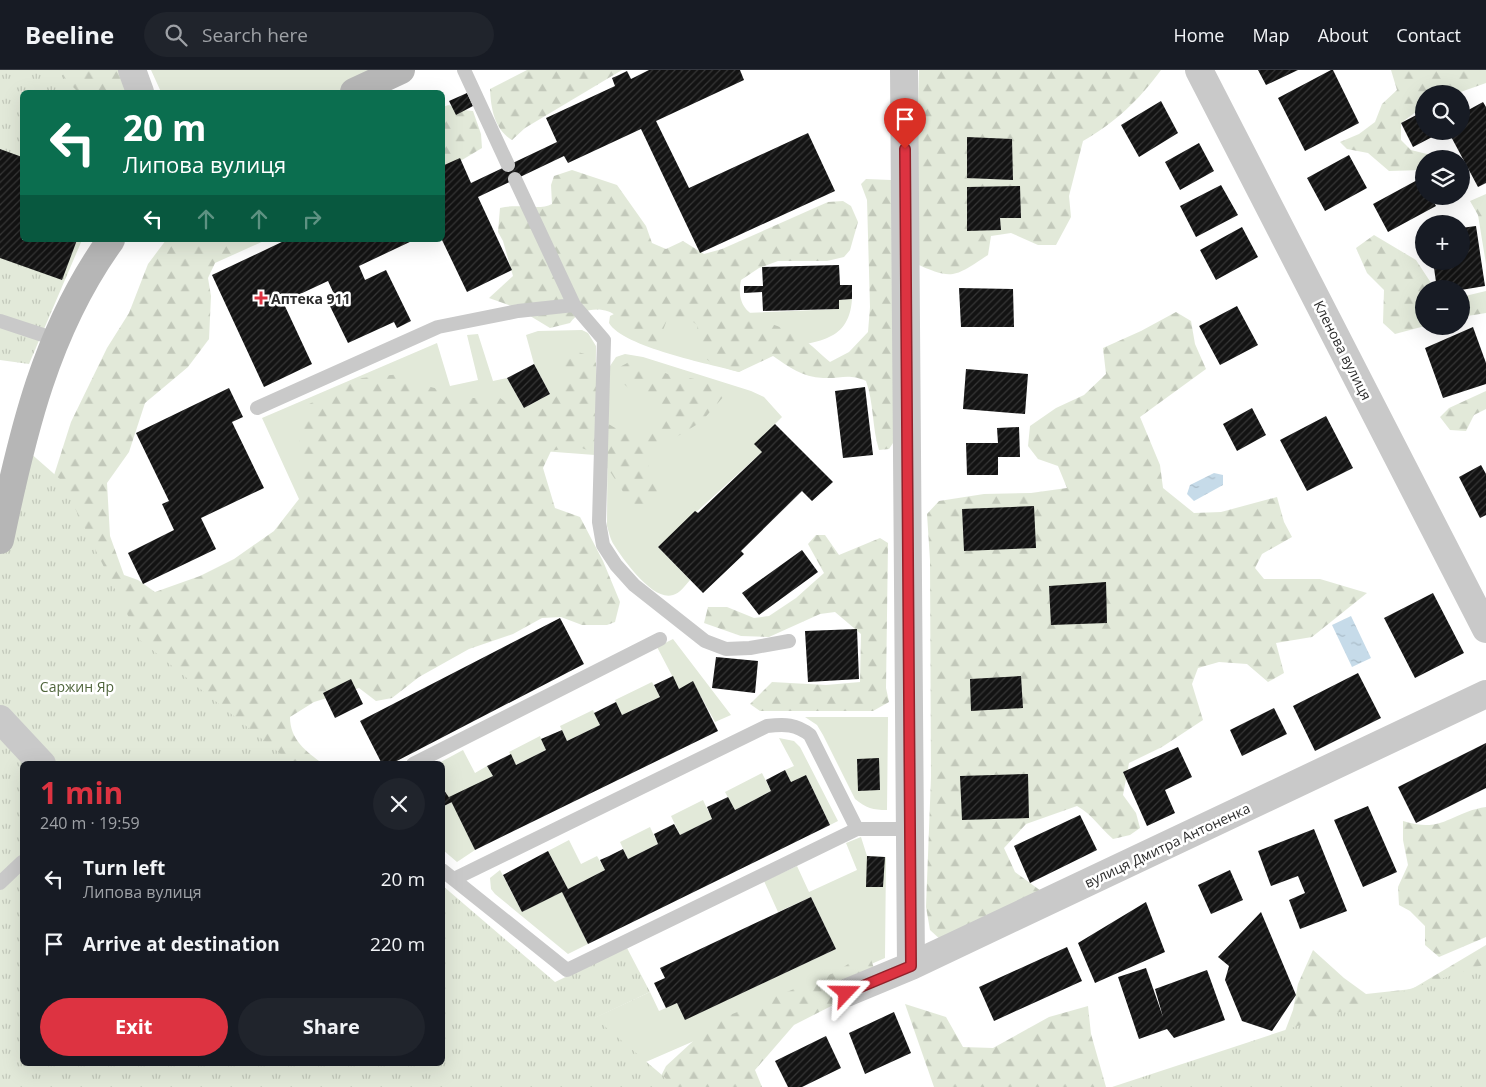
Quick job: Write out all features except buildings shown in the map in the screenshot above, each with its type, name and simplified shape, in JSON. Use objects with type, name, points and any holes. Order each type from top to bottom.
[{"type":"main road","points":[[358,90],[401,70]]},
{"type":"main road","points":[[0,540],[22,436],[55,339],[77,295],[109,242]]},
{"type":"street","points":[[132,70],[139,90]]},
{"type":"street","points":[[904,70],[911,966]]},
{"type":"street","name":"Кленова вулиця","points":[[1200,70],[1486,629]]},
{"type":"street","name":"вулиця Дмитра Антоненка","points":[[846,993],[911,966],[1486,694]]},
{"type":"street","points":[[0,719],[39,761]]},
{"type":"lane","points":[[464,70],[508,165]]},
{"type":"lane","points":[[515,179],[574,305],[604,340],[599,522],[603,545],[616,565],[634,585],[705,642],[726,649],[750,648],[789,641]]},
{"type":"lane","points":[[257,408],[438,327],[518,311],[574,305]]},
{"type":"lane","points":[[0,322],[55,339]]},
{"type":"lane","points":[[419,761],[660,639]]},
{"type":"lane","points":[[454,879],[767,726],[786,724],[799,726],[810,735],[856,829]]},
{"type":"lane","points":[[445,872],[567,970],[856,829],[910,829]]},
{"type":"lane","points":[[0,883],[20,864]]},
{"type":"green space","points":[[0,70],[129,70],[132,90],[20,90]]},
{"type":"green space","points":[[0,70],[69,70],[62,76],[76,90],[20,90],[20,242],[81,242],[29,364],[0,360]]},
{"type":"green space","points":[[151,70],[406,70],[365,90],[160,90]]},
{"type":"green space","points":[[527,70],[622,70],[525,128],[512,140],[497,124],[491,103],[490,89]]},
{"type":"green space","points":[[919,70],[1161,70],[1144,92],[1126,110],[1083,141],[1069,196],[1071,217],[1056,245],[1038,245],[1011,233],[991,236],[988,255],[959,272],[945,274],[914,263]]},
{"type":"green space","points":[[1391,70],[1486,70],[1486,83],[1470,89],[1470,85],[1415,85],[1415,113],[1401,123],[1401,140],[1411,150],[1415,151],[1415,170],[1389,171],[1368,153],[1347,149],[1340,142],[1359,134],[1375,122],[1382,104],[1397,90]]},
{"type":"green space","points":[[449,105],[456,109],[473,111],[481,134],[482,148],[462,160],[445,166],[445,106]]},
{"type":"green space","points":[[572,170],[617,185],[646,226],[652,243],[666,249],[683,241],[704,254],[722,249],[828,202],[843,201],[851,206],[858,222],[850,250],[844,257],[827,261],[778,261],[759,268],[741,280],[740,293],[742,303],[747,310],[764,321],[799,336],[830,362],[849,352],[868,332],[870,307],[867,200],[861,184],[866,179],[891,180],[896,320],[897,437],[889,449],[879,450],[866,381],[849,377],[823,378],[809,376],[796,371],[773,356],[739,372],[712,364],[697,350],[697,325],[688,318],[668,317],[656,349],[642,344],[632,337],[618,317],[606,311],[586,311],[570,323],[550,328],[517,308],[489,298],[513,276],[503,241],[498,232],[500,208],[514,206],[541,207],[552,204],[551,185],[554,176]]},
{"type":"green space","points":[[1486,194],[1486,264],[1478,215],[1470,201]]},
{"type":"green space","points":[[1374,235],[1415,259],[1415,270],[1423,270],[1429,280],[1415,280],[1415,329],[1395,334],[1383,323],[1384,290],[1367,273],[1356,248]]},
{"type":"green space","points":[[164,242],[262,242],[215,263],[208,278],[211,296],[209,339],[188,367],[145,403],[129,452],[107,483],[110,536],[124,575],[138,580],[155,592],[200,576],[234,559],[274,531],[306,490],[297,450],[302,432],[301,408],[362,378],[401,374],[423,385],[473,398],[500,398],[525,416],[541,410],[557,395],[564,371],[564,357],[568,349],[588,355],[596,363],[596,386],[599,390],[601,420],[626,433],[636,433],[646,428],[661,412],[660,404],[640,395],[618,377],[614,370],[631,361],[668,374],[721,384],[725,395],[701,422],[647,455],[647,462],[658,492],[658,504],[639,506],[632,502],[601,460],[582,448],[571,447],[551,451],[543,468],[555,508],[580,517],[603,561],[620,602],[615,622],[607,625],[582,625],[561,617],[542,618],[513,634],[469,649],[419,677],[392,698],[376,701],[359,688],[314,702],[290,717],[296,739],[319,761],[255,761],[225,735],[43,538],[48,494],[71,422],[107,348],[129,313],[148,264]]},
{"type":"green space","points":[[1486,291],[1486,313],[1470,316],[1470,295]]},
{"type":"green space","points":[[852,299],[849,314],[844,325],[836,333],[815,342],[777,351],[739,372],[668,354],[649,347],[617,332],[609,323],[610,316],[616,313],[695,315],[839,309],[839,300]]},
{"type":"green space","points":[[1176,312],[1191,321],[1195,344],[1206,369],[1140,417],[1160,465],[1163,488],[1194,513],[1221,512],[1277,497],[1284,522],[1292,537],[1262,554],[1255,568],[1264,579],[1320,579],[1367,593],[1312,637],[1276,643],[1284,673],[1268,682],[1247,664],[1219,662],[1198,668],[1192,684],[1203,720],[1162,747],[1129,763],[1123,795],[1136,813],[1140,828],[1130,835],[1113,839],[1092,817],[1077,806],[1026,824],[1004,848],[1015,872],[1041,891],[942,941],[930,930],[926,907],[931,777],[930,560],[927,514],[939,501],[984,494],[1031,493],[1067,488],[1058,466],[1038,459],[1028,446],[1030,426],[1056,408],[1084,395],[1106,374],[1103,348],[1141,331]]},
{"type":"green space","points":[[582,330],[588,333],[596,346],[595,455],[542,451],[304,510],[262,418],[437,343],[450,386],[478,380],[467,335],[478,334],[493,381],[507,378],[524,408],[550,394],[534,364],[526,335],[538,331]]},
{"type":"green space","points":[[625,354],[643,357],[751,391],[764,397],[782,417],[755,444],[762,452],[658,547],[690,580],[680,591],[673,595],[657,592],[639,578],[614,545],[607,526],[608,369],[616,357]]},
{"type":"green space","points":[[1486,391],[1486,409],[1474,415],[1466,431],[1450,430],[1440,417],[1449,408]]},
{"type":"green space","name":"Саржин Яр","points":[[20,444],[61,480],[140,640],[289,761],[20,761],[20,1066],[445,1066],[445,888],[555,982],[627,948],[650,992],[595,1018],[676,1087],[0,1087],[0,539]]},
{"type":"green space","points":[[816,535],[825,535],[839,555],[880,538],[888,543],[886,688],[889,702],[873,711],[760,711],[750,704],[772,682],[826,685],[860,682],[861,634],[835,612],[820,614],[769,637],[741,636],[704,623],[708,607],[727,607],[754,618],[769,616],[796,598],[824,573],[808,544]]},
{"type":"green space","points":[[673,639],[731,715],[715,722],[693,682],[679,689],[657,647]]},
{"type":"green space","points":[[652,682],[660,697],[622,715],[615,700]]},
{"type":"green space","points":[[593,710],[600,725],[567,741],[560,726]]},
{"type":"green space","points":[[805,717],[888,717],[887,810],[870,808],[855,799],[817,725]]},
{"type":"green space","points":[[540,736],[546,750],[516,765],[509,752]]},
{"type":"green space","points":[[779,738],[794,741],[800,747],[838,821],[830,825],[806,775],[791,782],[785,770],[794,766]]},
{"type":"green space","points":[[463,750],[475,773],[487,766],[493,776],[449,799],[445,791],[445,761],[443,761]]},
{"type":"green space","points":[[762,773],[771,791],[735,810],[725,792]]},
{"type":"green space","points":[[703,800],[712,819],[680,835],[671,816]]},
{"type":"green space","points":[[452,802],[475,850],[457,862],[445,852],[445,806]]},
{"type":"green space","points":[[1486,807],[1486,937],[1439,957],[1425,945],[1425,926],[1410,911],[1399,905],[1398,887],[1408,865],[1403,840],[1403,821],[1428,825],[1438,824],[1464,813]]},
{"type":"green space","points":[[650,827],[658,844],[628,859],[620,842]]},
{"type":"green space","points":[[861,837],[867,856],[886,857],[885,958],[632,1068],[655,1087],[560,1087],[544,1078],[445,1037],[445,916],[579,1025],[650,992],[659,1011],[677,1003],[686,1019],[836,949],[811,897],[778,912],[764,881],[797,866],[809,892],[857,870],[846,843]]},
{"type":"green space","points":[[569,840],[581,864],[597,856],[605,870],[568,889],[548,851]]},
{"type":"green space","points":[[500,870],[522,912],[562,891],[588,944],[568,954],[495,894],[491,889],[490,878]]},
{"type":"green space","points":[[1486,945],[1486,1087],[1195,1087],[1279,1047],[1293,1010],[1298,984],[1313,950],[1344,978],[1366,994],[1412,989]]},
{"type":"green space","points":[[868,951],[881,988],[843,1000],[794,1025],[755,1070],[762,1087],[666,1087],[660,1078],[666,1066],[715,1021],[836,972]]},
{"type":"green space","points":[[1486,964],[1486,1087],[1112,1087]]},
{"type":"green space","points":[[905,1004],[946,1017],[963,1047],[993,1048],[1049,1017],[1088,1006],[1091,1034],[1106,1087],[934,1087]]},
{"type":"water","points":[[1214,473],[1223,475],[1223,485],[1194,501],[1187,494],[1190,485]]},
{"type":"water","points":[[1351,616],[1371,658],[1352,667],[1332,625]]},
{"type":"place","name":"Аптека 911","points":[[261,298]]},
{"type":"route","points":[[846,993],[911,966],[905,149]]}]
